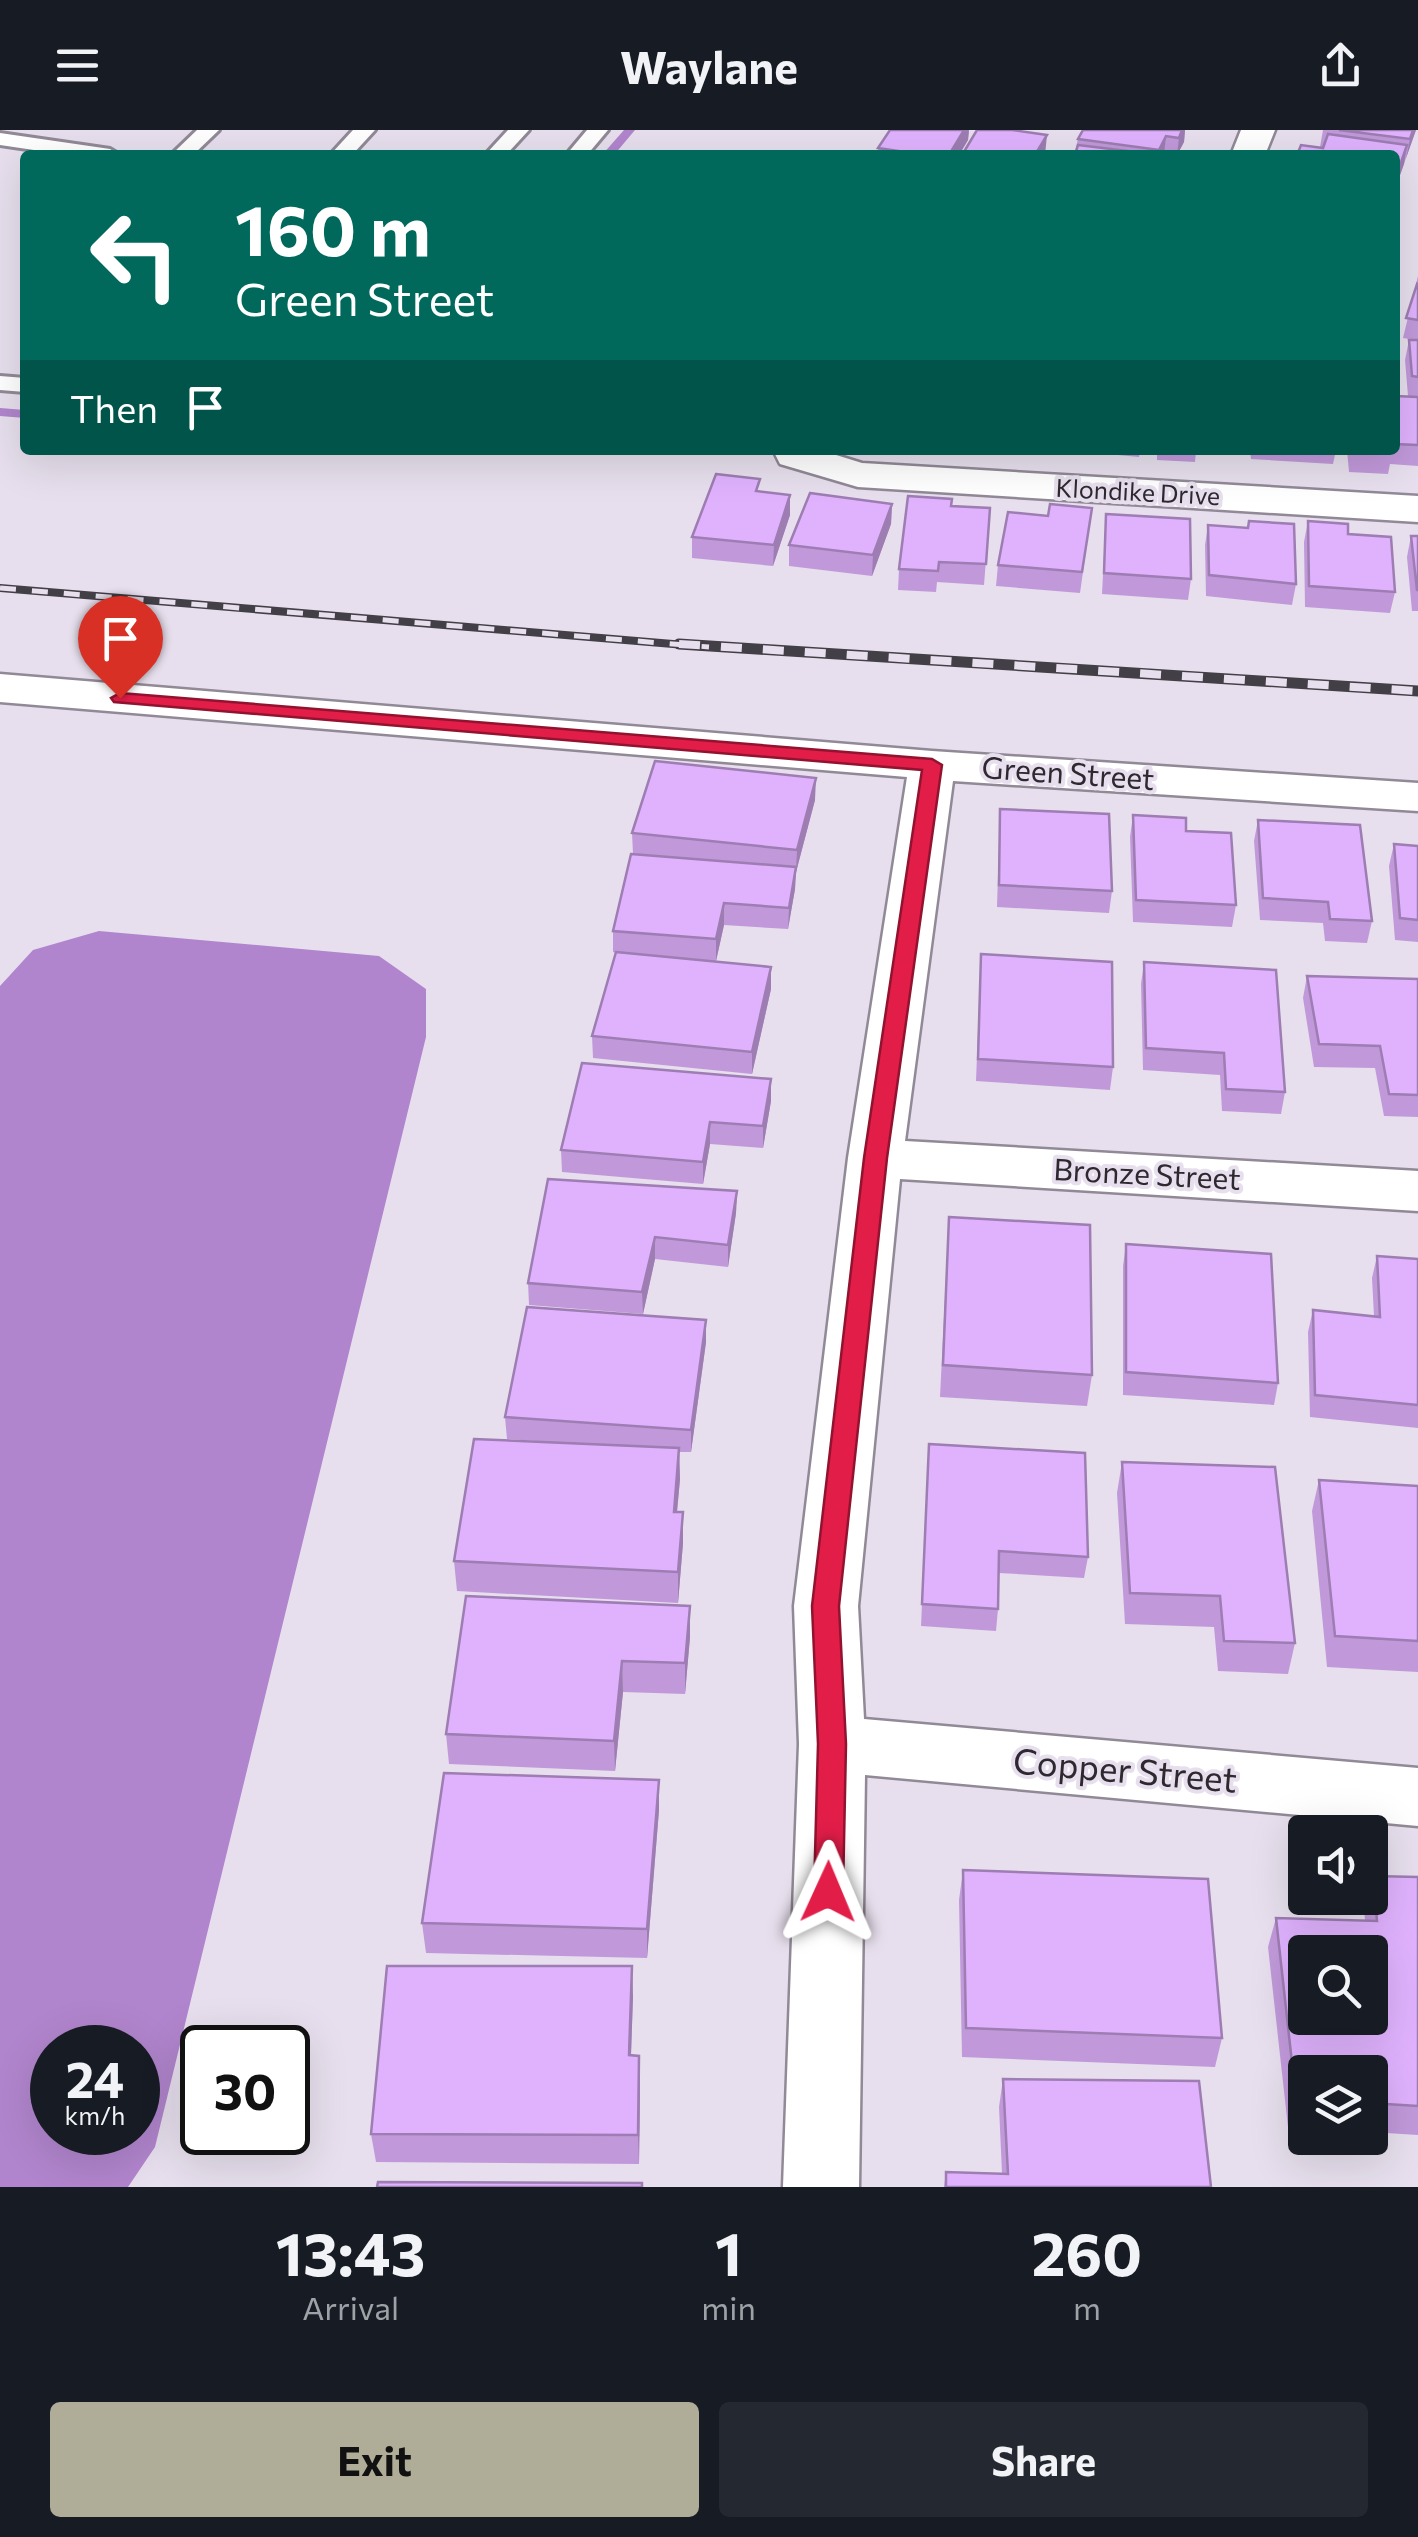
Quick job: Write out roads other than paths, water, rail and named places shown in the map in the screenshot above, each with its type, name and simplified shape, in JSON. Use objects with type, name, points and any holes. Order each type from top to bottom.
[{"type":"street","name":"Klondike Drive","points":[[797,455],[858,474],[1418,509]]},
{"type":"street","name":"Green Street","points":[[0,688],[932,765],[1418,797]]},
{"type":"street","points":[[821,2187],[832,1744],[826,1606],[875,1158],[932,765]]},
{"type":"street","name":"Bronze Street","points":[[875,1158],[1418,1191]]},
{"type":"street","name":"Copper Street","points":[[832,1744],[1418,1797]]},
{"type":"lane","points":[[187,150],[209,130]]},
{"type":"lane","points":[[345,150],[365,130]]},
{"type":"lane","points":[[500,150],[518,130]]},
{"type":"lane","points":[[580,150],[598,130]]},
{"type":"lane","points":[[0,139],[76,150]]},
{"type":"waterway","points":[[612,150],[630,130]]},
{"type":"waterway","points":[[0,412],[20,414]]},
{"type":"railway","points":[[0,588],[709,647]]},
{"type":"railway","points":[[679,644],[1418,691]]}]
